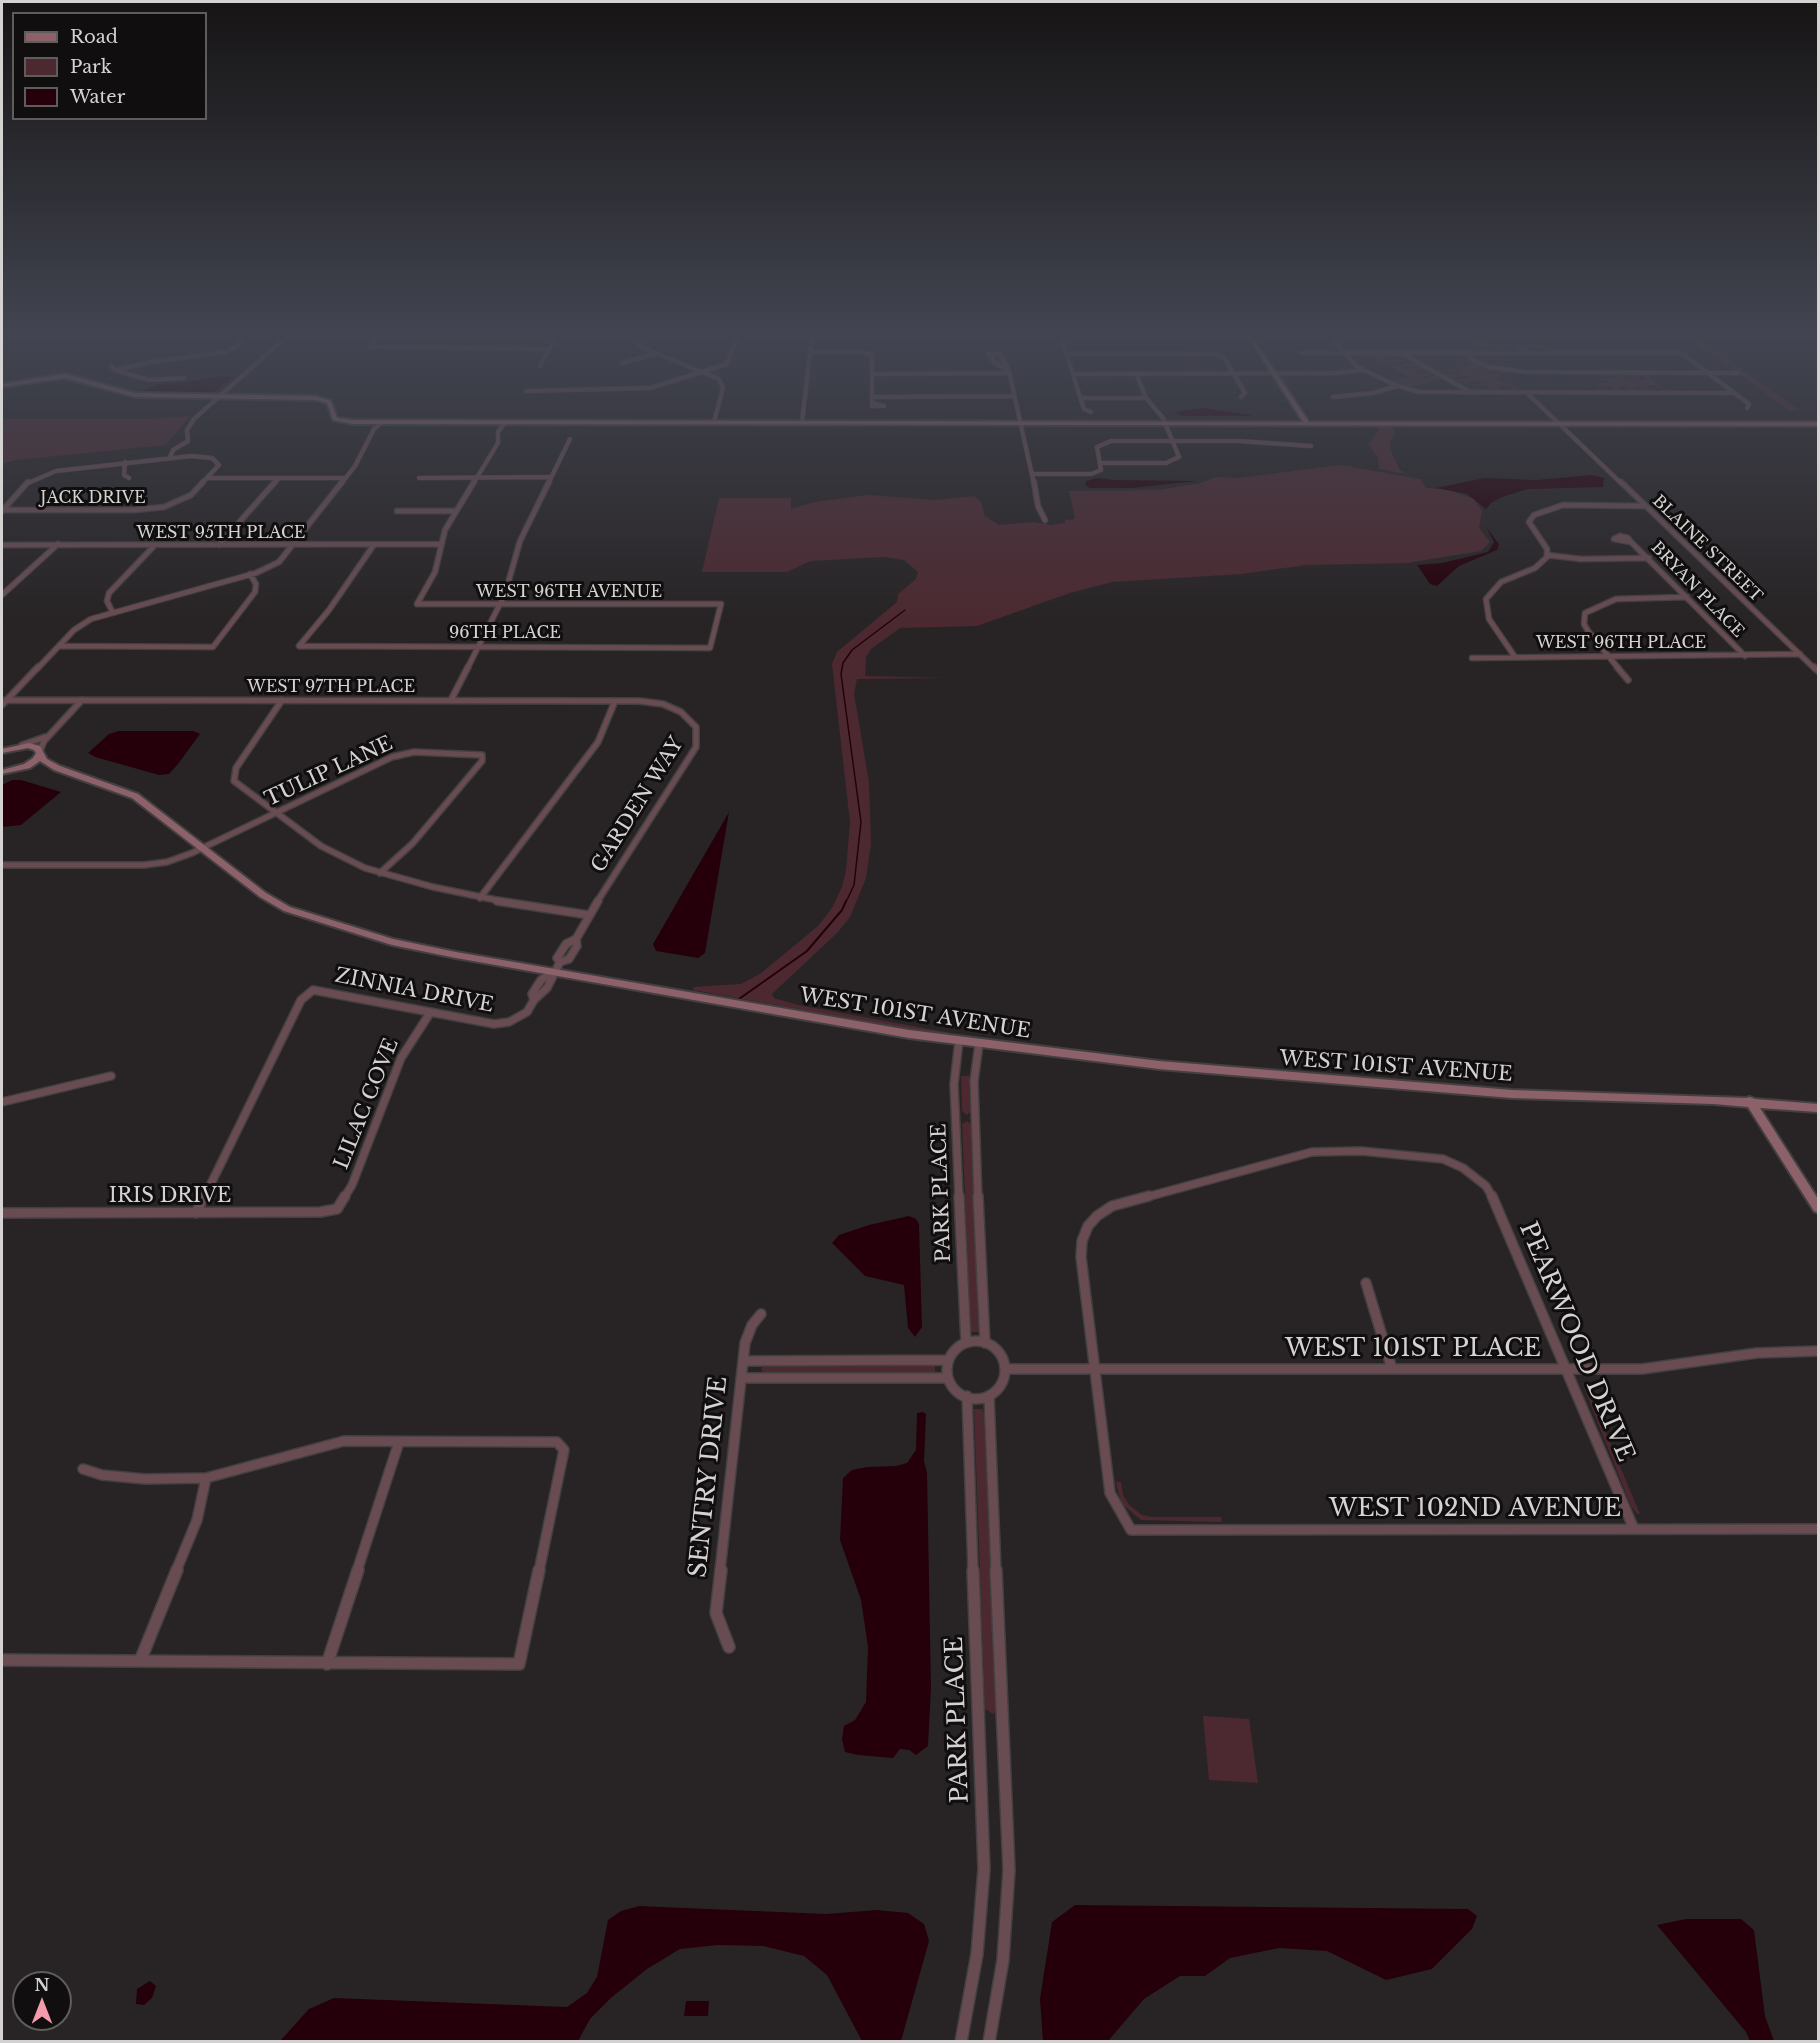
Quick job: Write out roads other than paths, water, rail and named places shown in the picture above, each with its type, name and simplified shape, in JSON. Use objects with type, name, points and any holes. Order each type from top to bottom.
[{"type":"street","points":[[170,457],[173,450],[188,441],[187,432]]},
{"type":"street","points":[[2,705],[81,625],[112,611],[250,574],[279,562],[345,478],[375,432]]},
{"type":"street","points":[[440,544],[501,432]]},
{"type":"street","points":[[1024,432],[1038,506],[1045,520]]},
{"type":"street","points":[[1101,464],[1174,461],[1179,457],[1169,432]]},
{"type":"street","name":"BLAINE STREET","points":[[1567,432],[1818,672]]},
{"type":"street","points":[[451,700],[500,603],[512,575],[520,541],[570,439]]},
{"type":"street","points":[[1032,474],[1091,474],[1101,470],[1097,447],[1110,441],[1238,441],[1311,446]]},
{"type":"street","points":[[2,511],[16,498],[23,486],[45,474],[170,457],[213,458],[219,465],[208,478]]},
{"type":"street","points":[[125,462],[124,475],[129,478]]},
{"type":"street","points":[[419,478],[550,477]]},
{"type":"street","points":[[208,478],[345,478]]},
{"type":"street","name":"JACK DRIVE","points":[[2,511],[155,509],[186,498],[208,478]]},
{"type":"street","points":[[219,545],[279,478]]},
{"type":"street","points":[[1515,657],[1487,615],[1486,599],[1501,582],[1538,566],[1547,555],[1547,549],[1531,529],[1529,522],[1534,515],[1563,506],[1643,505]]},
{"type":"street","points":[[397,511],[456,511]]},
{"type":"street","name":"BRYAN PLACE","points":[[1631,542],[1745,656]]},
{"type":"street","points":[[2,595],[58,544]]},
{"type":"street","name":"WEST 96TH AVENUE","points":[[440,544],[435,572],[417,604],[721,604],[710,648]]},
{"type":"street","name":"WEST 95TH PLACE","points":[[2,545],[373,546],[440,544]]},
{"type":"street","points":[[112,611],[107,601],[109,593],[155,545]]},
{"type":"street","name":"96TH PLACE","points":[[373,546],[329,610],[299,646],[710,648]]},
{"type":"street","points":[[1547,555],[1581,559],[1649,558]]},
{"type":"street","points":[[59,646],[213,647],[255,592],[256,584],[250,574]]},
{"type":"street","points":[[1628,680],[1584,624],[1585,613],[1616,599],[1687,597]]},
{"type":"street","name":"WEST 96TH PLACE","points":[[1472,658],[1802,656]]},
{"type":"street","name":"WEST 97TH PLACE","points":[[6,700],[451,700],[657,703]]},
{"type":"street","points":[[3,772],[31,764],[40,753],[42,744],[82,700]]},
{"type":"street","points":[[282,700],[233,775],[238,786],[330,852],[380,873],[480,898],[589,915]]},
{"type":"street","points":[[480,898],[597,743],[615,701]]},
{"type":"street","name":"GARDEN WAY","points":[[576,939],[577,946],[569,959],[558,966],[557,958],[561,951],[566,944],[576,939],[698,742],[695,726],[689,717],[657,703]]},
{"type":"street","points":[[2,750],[50,734]]},
{"type":"street","points":[[16,746],[32,746],[40,753]]},
{"type":"street","name":"TULIP LANE","points":[[2,865],[156,865],[178,859],[203,848],[397,756],[414,752],[473,752],[482,755],[482,761],[413,843],[380,873]]},
{"type":"street","name":"WEST 101ST AVENUE","points":[[40,753],[44,761],[57,768],[130,793],[263,895],[309,917],[392,942],[558,966],[979,1044],[1222,1072],[1533,1095],[1750,1101],[1818,1108]]},
{"type":"street","name":"WEST 101ST AVENUE","points":[[19,769],[38,765],[57,768]]},
{"type":"street","name":"ZINNIA DRIVE","points":[[196,1213],[301,1000],[313,990],[326,990],[430,1013],[502,1024],[520,1018],[534,1000],[542,995],[558,966]]},
{"type":"street","name":"LILAC COVE","points":[[338,1209],[352,1185],[401,1058],[430,1013]]},
{"type":"street","name":"PARK PLACE","points":[[959,1041],[954,1084],[966,1343]]},
{"type":"street","name":"PARK PLACE","points":[[979,1044],[974,1076],[974,1122],[985,1343]]},
{"type":"street","points":[[2,1102],[111,1076]]},
{"type":"street","points":[[1750,1101],[1818,1208]]},
{"type":"street","name":"PEARWOOD DRIVE","points":[[1094,1369],[1081,1252],[1085,1231],[1097,1216],[1120,1204],[1289,1157],[1320,1151],[1371,1151],[1433,1157],[1452,1163],[1474,1175],[1495,1198],[1634,1529]]},
{"type":"street","name":"IRIS DRIVE","points":[[2,1213],[320,1212],[338,1209]]},
{"type":"street","points":[[1366,1283],[1392,1369]]},
{"type":"street","name":"SENTRY DRIVE","points":[[729,1647],[716,1613],[743,1361],[747,1335],[761,1314]]},
{"type":"street","points":[[966,1343],[985,1343],[1000,1353],[1007,1369],[1001,1386],[989,1395],[967,1396],[957,1391],[947,1378],[947,1360],[952,1352],[966,1343]]},
{"type":"street","name":"WEST 101ST PLACE","points":[[1007,1369],[1661,1368],[1757,1353],[1818,1351]]},
{"type":"street","points":[[743,1361],[947,1360]]},
{"type":"street","name":"WEST 102ND AVENUE","points":[[1094,1369],[1110,1493],[1131,1530],[1818,1529]]},
{"type":"street","points":[[741,1378],[947,1378]]},
{"type":"street","name":"PARK PLACE","points":[[989,1395],[1009,1854],[1003,1960],[989,2042]]},
{"type":"street","name":"PARK PLACE","points":[[961,2042],[977,1954],[984,1869],[967,1396]]},
{"type":"street","points":[[2,1660],[519,1664],[564,1450],[557,1442],[344,1441],[206,1478],[145,1479],[102,1475],[83,1469]]},
{"type":"street","points":[[327,1664],[399,1442]]},
{"type":"street","points":[[140,1661],[197,1520],[206,1478]]},
{"type":"water","points":[[1592,475],[1604,478],[1603,487],[1528,489],[1502,497],[1486,509],[1467,494],[1436,488],[1484,478],[1536,480]]},
{"type":"water","points":[[1097,478],[1197,481],[1132,488],[1090,488],[1085,485],[1086,481]]},
{"type":"water","points":[[1486,527],[1499,544],[1497,550],[1459,566],[1437,586],[1430,584],[1417,565],[1442,563],[1488,552],[1494,542]]},
{"type":"water","points":[[119,731],[193,731],[200,734],[169,774],[159,775],[88,753],[109,734]]},
{"type":"water","points":[[12,780],[21,780],[61,792],[21,825],[2,827],[2,785]]},
{"type":"water","points":[[729,812],[705,953],[698,958],[656,951],[653,944]]},
{"type":"water","points":[[909,1216],[916,1219],[919,1224],[922,1327],[915,1337],[908,1328],[904,1285],[865,1276],[832,1243],[839,1235]]},
{"type":"water","points":[[917,1413],[926,1414],[924,1461],[927,1473],[931,1688],[928,1746],[916,1755],[909,1750],[900,1749],[893,1758],[858,1755],[845,1752],[842,1739],[844,1726],[855,1720],[866,1702],[868,1647],[861,1600],[840,1540],[843,1478],[852,1470],[907,1463],[916,1450]]},
{"type":"water","points":[[1075,1905],[1468,1909],[1477,1916],[1472,1929],[1432,1969],[1386,1980],[1327,1951],[1279,1948],[1230,1958],[1205,1976],[1180,1976],[1144,1999],[1108,2041],[1043,2041],[1040,1999],[1052,1922]]},
{"type":"water","points":[[639,1906],[826,1914],[877,1910],[908,1913],[924,1924],[929,1941],[901,2041],[862,2041],[827,1975],[804,1956],[763,1946],[718,1945],[680,1949],[647,1969],[612,1997],[590,2019],[578,2041],[280,2041],[309,2009],[334,1998],[567,2007],[587,1993],[597,1977],[608,1920],[621,1911]]},
{"type":"water","points":[[1686,1919],[1741,1919],[1754,1930],[1765,2016],[1774,2041],[1750,2041],[1746,2032],[1657,1925]]},
{"type":"water","points":[[150,1981],[156,1986],[152,1998],[144,2005],[136,2004],[137,1989]]},
{"type":"water","points":[[686,2001],[709,2001],[708,2016],[684,2016]]},
{"type":"waterway","points":[[846,902],[854,885],[861,822],[841,674],[843,663],[852,650],[905,610]]},
{"type":"waterway","points":[[739,999],[807,951],[842,910],[846,901]]}]
